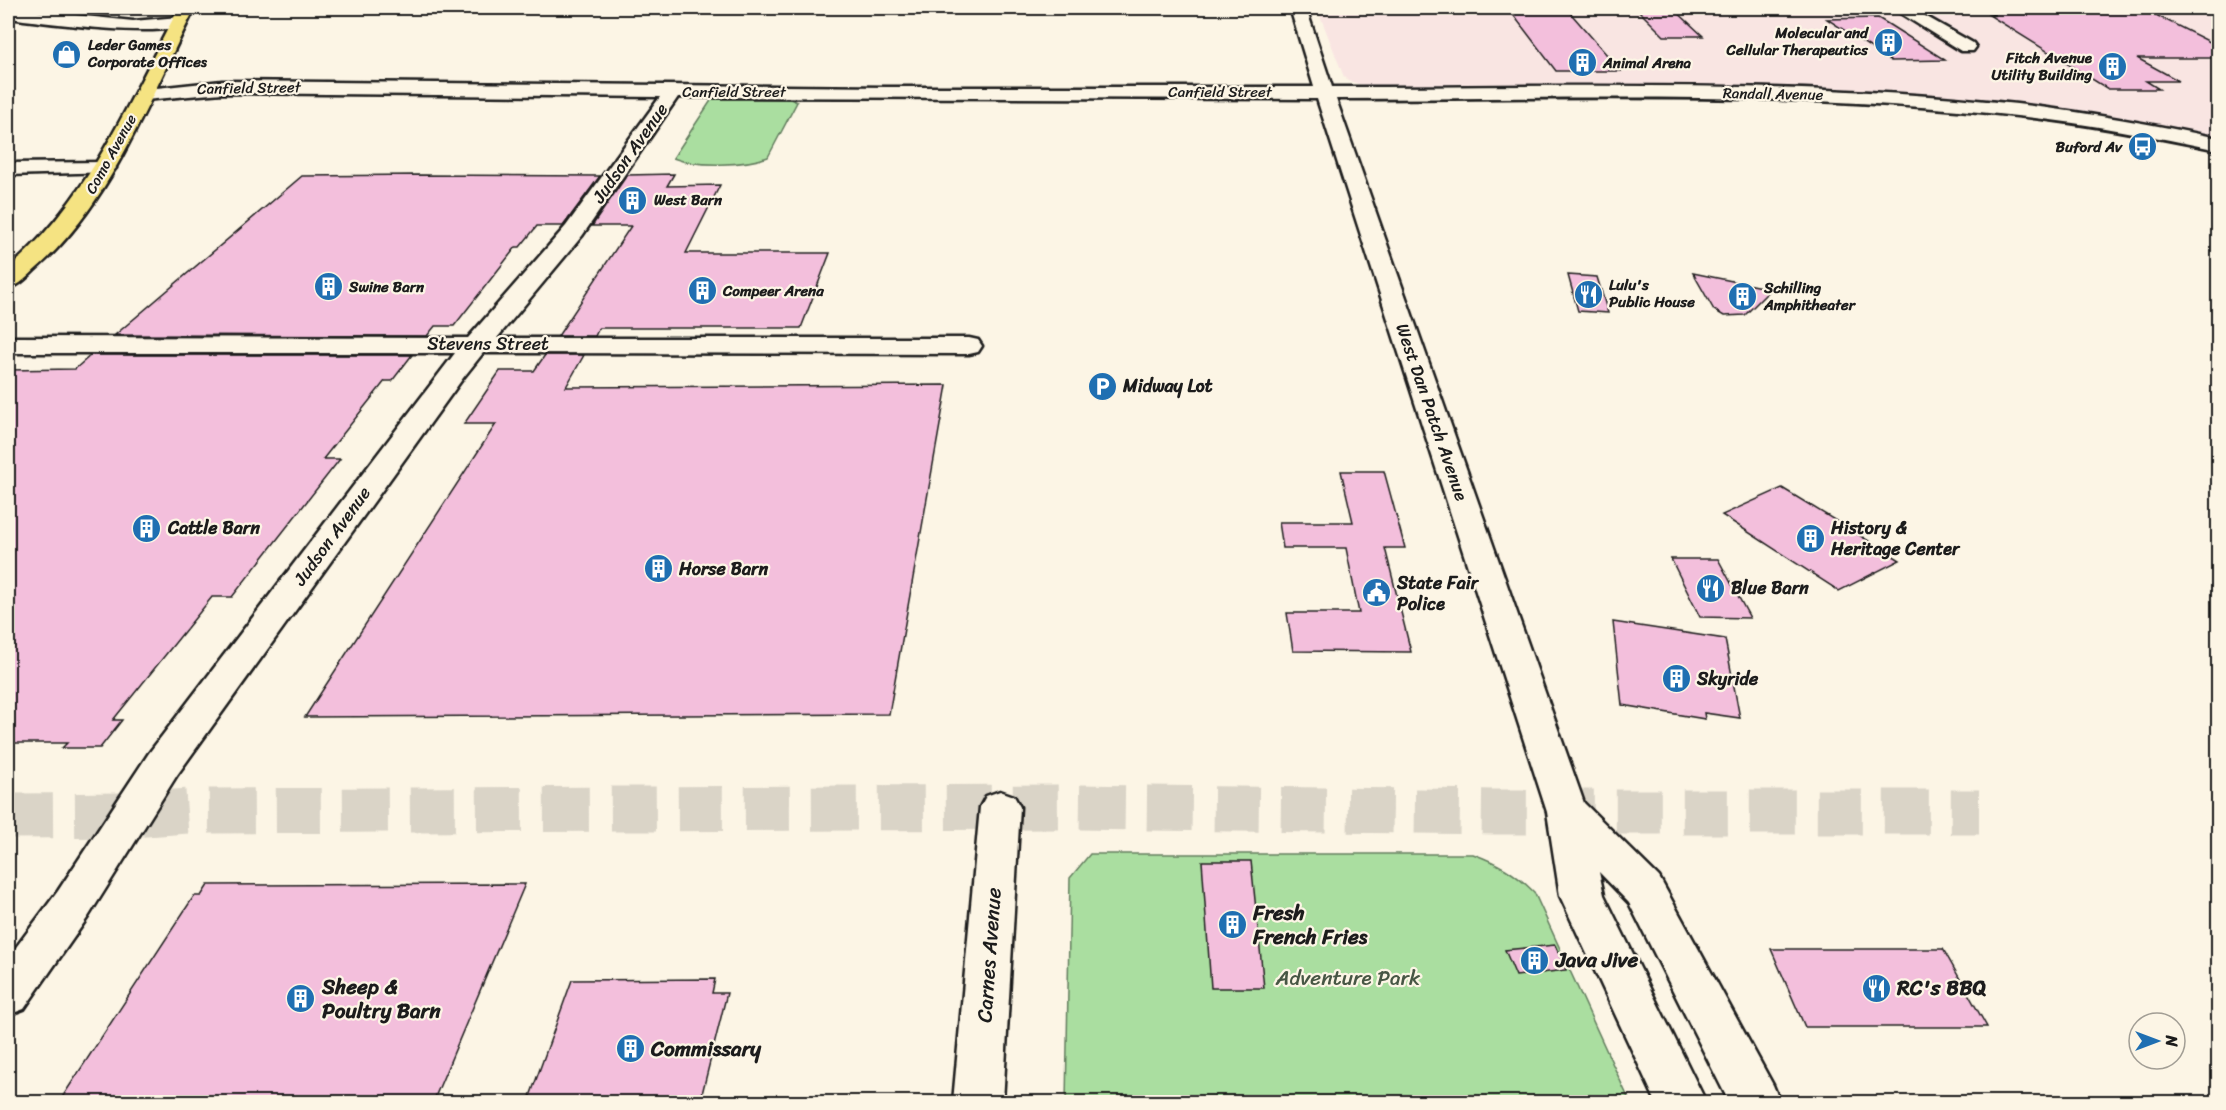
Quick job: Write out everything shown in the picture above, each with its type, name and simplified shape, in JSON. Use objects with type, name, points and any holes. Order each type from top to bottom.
[{"type":"main road","name":"Como Avenue","points":[[8,281],[43,252],[66,227],[105,168],[145,94],[183,15]]},
{"type":"street","points":[[1900,8],[1967,47]]},
{"type":"street","name":"West Dan Patch Avenue","points":[[1299,10],[1327,100],[1567,812],[1582,896],[1681,1102]]},
{"type":"street","points":[[8,13],[134,26],[183,15]]},
{"type":"street","name":"Canfield Street","points":[[145,94],[222,87],[1327,100]]},
{"type":"street","name":"Judson Avenue","points":[[8,994],[73,904],[163,764],[453,372],[574,231],[673,91]]},
{"type":"street","name":"Randall Avenue","points":[[1327,100],[1801,107],[1944,116],[2055,114],[2218,144]]},
{"type":"street","name":"Randall Avenue","points":[[2001,115],[2218,159]]},
{"type":"street","points":[[8,169],[105,168]]},
{"type":"street","name":"Stevens Street","points":[[8,345],[969,346]]},
{"type":"street","name":"Carnes Avenue","points":[[978,1102],[1000,807]]},
{"type":"street","name":"West Dan Patch Avenue","points":[[1567,812],[1644,890],[1755,1102]]},
{"type":"shaded area","points":[[1195,8],[2218,8],[2218,139],[2146,125],[1976,101],[1890,93],[1702,87],[1367,86],[1348,81],[1344,77],[1319,13]]},
{"type":"green space","points":[[788,98],[797,102],[768,157],[720,164],[694,163],[673,158],[712,99]]},
{"type":"green space","name":"Adventure Park","points":[[1090,854],[1473,854],[1490,861],[1506,869],[1534,892],[1630,1102],[1066,1102],[1070,878]]},
{"type":"building","points":[[1508,8],[1566,8],[1621,71],[1556,71]]},
{"type":"building","points":[[1636,8],[1673,8],[1703,36],[1664,36]]},
{"type":"building","points":[[1982,8],[2142,8],[2218,46],[2218,58],[2137,58],[2179,81],[2146,81],[2159,89],[2108,89],[1989,15],[1995,15]]},
{"type":"building","name":"Molecular and Cellular Therapeutics","points":[[1878,18],[1945,60],[1891,61],[1827,19]]},
{"type":"building","name":"Compeer Arena","points":[[674,174],[667,186],[720,185],[686,253],[830,253],[801,328],[599,328],[595,336],[558,336],[631,226],[592,226],[627,175]]},
{"type":"building","name":"Swine Barn","points":[[302,176],[600,176],[563,226],[537,226],[520,247],[516,247],[454,326],[435,326],[427,336],[115,335]]},
{"type":"building","name":"Schilling Amphitheater","points":[[1693,273],[1771,289],[1745,315],[1724,316],[1714,310]]},
{"type":"building","name":"Lulu's Public House","points":[[1568,275],[1597,277],[1608,313],[1578,311]]},
{"type":"building","name":"Cattle Barn","points":[[91,355],[412,355],[392,381],[385,381],[323,459],[340,459],[232,597],[212,597],[113,720],[122,720],[100,748],[62,748],[67,743],[8,743],[8,370],[75,369]]},
{"type":"building","name":"Horse Barn","points":[[545,355],[584,355],[566,387],[947,385],[889,714],[305,717],[496,424],[464,424],[500,371],[534,371]]},
{"type":"building","points":[[1341,471],[1384,471],[1405,548],[1385,548],[1411,652],[1293,651],[1287,613],[1359,613],[1346,548],[1283,548],[1279,522],[1353,522]]},
{"type":"building","name":"History & Heritage Center","points":[[1782,488],[1900,560],[1839,591],[1722,515]]},
{"type":"building","name":"Blue Barn","points":[[1671,559],[1718,559],[1750,618],[1700,617]]},
{"type":"building","name":"Skyride","points":[[1613,622],[1725,639],[1740,718],[1704,713],[1705,719],[1622,705]]},
{"type":"building","name":"Fresh French Fries","points":[[1202,861],[1251,861],[1264,988],[1211,988]]},
{"type":"building","name":"Sheep & Poultry Barn","points":[[525,884],[433,1102],[59,1102],[194,896],[201,896],[208,885]]},
{"type":"building","name":"Java Jive","points":[[1555,945],[1566,970],[1516,976],[1505,950]]},
{"type":"building","name":"RC's BBQ","points":[[1771,949],[1943,949],[1987,1027],[1805,1027]]},
{"type":"building","name":"Commissary","points":[[715,979],[712,993],[727,993],[700,1102],[528,1102],[572,980]]},
{"type":"tunnel","points":[[8,816],[130,815],[189,811],[1070,807],[1494,812],[1979,812]]},
{"type":"place","name":"Molecular and Cellular Therapeutics","points":[[1889,42]]},
{"type":"place","name":"Leder Games Corporate Offices","points":[[67,54]]},
{"type":"place","name":"Animal Arena","points":[[1582,63]]},
{"type":"place","name":"Fitch Avenue Utility Building","points":[[2113,67]]},
{"type":"place","name":"Buford Av","points":[[2143,147]]},
{"type":"place","name":"West Barn","points":[[633,200]]},
{"type":"place","name":"Swine Barn","points":[[328,287]]},
{"type":"place","name":"Compeer Arena","points":[[702,291]]},
{"type":"place","name":"Lulu's Public House","points":[[1588,294]]},
{"type":"place","name":"Schilling Amphitheater","points":[[1743,297]]},
{"type":"place","name":"Midway Lot","points":[[1102,386]]},
{"type":"place","name":"Cattle Barn","points":[[147,528]]},
{"type":"place","name":"History & Heritage Center","points":[[1810,538]]},
{"type":"place","name":"Horse Barn","points":[[658,569]]},
{"type":"place","name":"Blue Barn","points":[[1710,588]]},
{"type":"place","name":"State Fair Police","points":[[1376,593]]},
{"type":"place","name":"Skyride","points":[[1676,679]]},
{"type":"place","name":"Fresh French Fries","points":[[1232,925]]},
{"type":"place","name":"Java Jive","points":[[1535,960]]},
{"type":"place","name":"RC's BBQ","points":[[1876,988]]},
{"type":"place","name":"Sheep & Poultry Barn","points":[[301,999]]},
{"type":"place","name":"Commissary","points":[[630,1049]]}]
